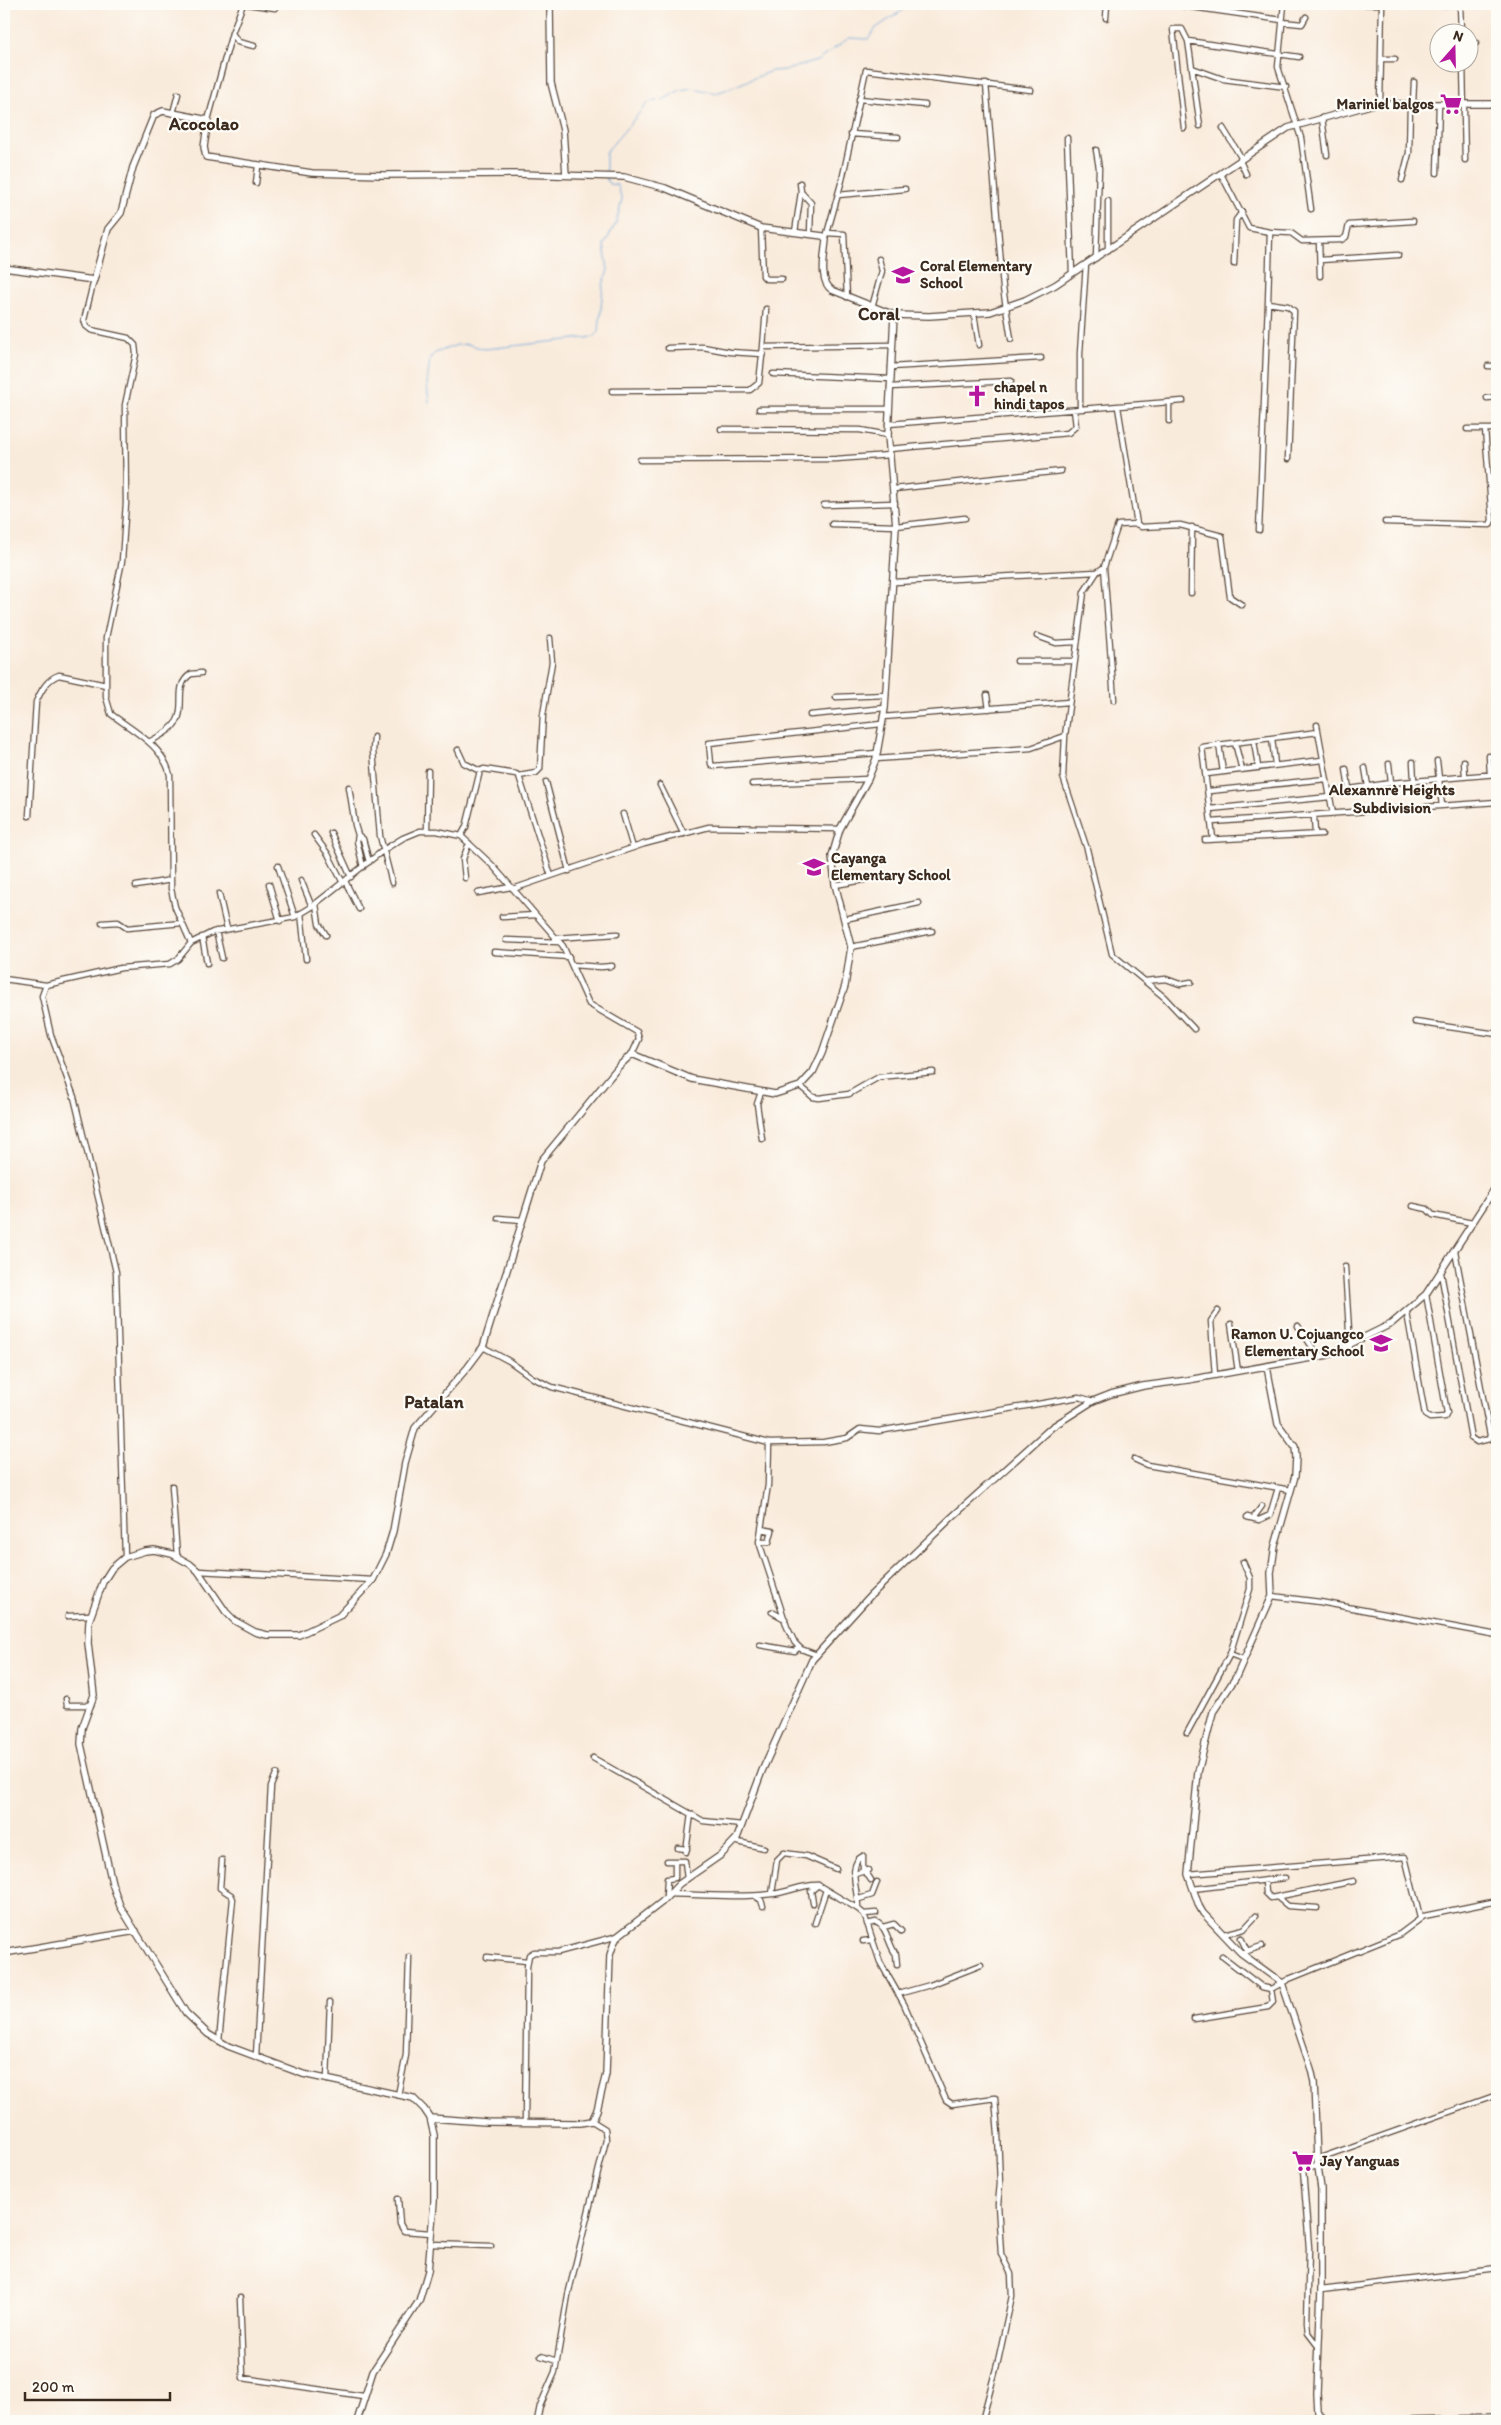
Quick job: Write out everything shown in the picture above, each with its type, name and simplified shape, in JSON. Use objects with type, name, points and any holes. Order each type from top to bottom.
[{"type":"street","points":[[275,8],[245,4],[232,33],[208,120],[204,147],[205,156],[302,172],[611,176],[641,180],[761,228],[810,234],[844,234],[847,297]]},
{"type":"street","points":[[550,4],[551,83],[563,130],[566,175]]},
{"type":"street","points":[[1106,18],[1107,4]]},
{"type":"street","points":[[1171,4],[1302,24],[1306,17]]},
{"type":"street","points":[[1284,4],[1279,71],[1286,87],[1301,138],[1311,209]]},
{"type":"street","points":[[1351,4],[1382,4],[1380,104]]},
{"type":"street","points":[[1460,4],[1461,22]]},
{"type":"street","points":[[1422,6],[1491,4]]},
{"type":"street","points":[[1184,128],[1173,30],[1182,29],[1188,41],[1200,126]]},
{"type":"street","points":[[232,33],[238,42],[254,46]]},
{"type":"street","points":[[1188,41],[1299,57]]},
{"type":"street","points":[[1382,59],[1395,59]]},
{"type":"street","points":[[1192,68],[1223,79],[1286,87]]},
{"type":"street","points":[[1031,90],[866,70],[838,195],[826,235],[824,282],[832,290],[894,315],[974,314],[1006,307],[1043,292],[1221,174],[1275,135],[1296,126],[1360,106],[1380,104],[1497,104]]},
{"type":"street","points":[[1463,72],[1465,160]]},
{"type":"street","points":[[1402,180],[1409,153],[1414,82]]},
{"type":"street","points":[[986,84],[1006,307],[1011,339]]},
{"type":"street","points":[[173,113],[178,94]]},
{"type":"street","points":[[859,99],[925,104]]},
{"type":"street","points":[[1437,173],[1439,104]]},
{"type":"street","points":[[191,943],[175,907],[171,880],[170,775],[168,766],[149,742],[136,730],[111,714],[106,697],[106,638],[122,561],[125,519],[125,405],[136,354],[135,345],[128,338],[91,330],[86,326],[84,320],[106,232],[121,213],[133,167],[154,115],[161,111],[208,120]]},
{"type":"street","points":[[1322,118],[1327,155]]},
{"type":"street","points":[[1223,128],[1241,160],[1246,174]]},
{"type":"street","points":[[851,134],[898,137]]},
{"type":"street","points":[[1066,138],[1072,273]]},
{"type":"street","points":[[1096,150],[1099,168],[1096,258]]},
{"type":"street","points":[[256,183],[258,166]]},
{"type":"street","points":[[1221,174],[1249,228],[1270,232],[1292,233],[1302,241],[1344,239],[1349,225],[1414,221]]},
{"type":"street","points":[[795,232],[801,192],[800,183]]},
{"type":"street","points":[[838,195],[904,188]]},
{"type":"street","points":[[801,192],[811,203],[810,234]]},
{"type":"street","points":[[1108,201],[1108,250]]},
{"type":"street","points":[[1234,264],[1236,220],[1242,212]]},
{"type":"street","points":[[761,228],[762,276],[766,279],[782,279]]},
{"type":"street","points":[[1258,530],[1270,232]]},
{"type":"street","points":[[1319,241],[1320,276]]},
{"type":"street","points":[[1320,260],[1398,255]]},
{"type":"street","points":[[872,307],[882,271],[879,259]]},
{"type":"street","points":[[1080,409],[1080,354],[1086,264]]},
{"type":"street","points":[[4,268],[94,280]]},
{"type":"street","points":[[1268,303],[1288,306],[1294,311],[1288,459]]},
{"type":"street","points":[[612,391],[750,390],[758,383],[764,347],[766,309]]},
{"type":"street","points":[[974,314],[979,345]]},
{"type":"street","points":[[632,1054],[692,1079],[761,1092],[784,1092],[800,1086],[813,1072],[822,1053],[845,986],[851,946],[835,885],[832,856],[840,830],[868,780],[876,756],[885,708],[896,526],[896,503],[888,435],[894,315]]},
{"type":"street","points":[[764,347],[892,345]]},
{"type":"street","points":[[668,348],[703,347],[730,352],[763,354]]},
{"type":"street","points":[[891,367],[1041,358]]},
{"type":"street","points":[[1488,366],[1497,366]]},
{"type":"street","points":[[773,374],[891,379]]},
{"type":"street","points":[[890,387],[1011,381]]},
{"type":"street","points":[[1487,398],[1497,397]]},
{"type":"street","points":[[888,424],[1183,401]]},
{"type":"street","points":[[1169,402],[1169,421]]},
{"type":"street","points":[[1118,407],[1137,524]]},
{"type":"street","points":[[759,409],[889,409]]},
{"type":"street","points":[[640,460],[836,459],[1068,433],[1076,426],[1074,410]]},
{"type":"street","points":[[721,429],[860,430],[888,435]]},
{"type":"street","points":[[1467,429],[1497,429]]},
{"type":"street","points":[[1385,522],[1490,525],[1492,520],[1486,429]]},
{"type":"street","points":[[894,489],[1061,471]]},
{"type":"street","points":[[824,504],[896,503]]},
{"type":"street","points":[[832,524],[896,526],[965,518]]},
{"type":"street","points":[[1114,700],[1104,567],[1118,526],[1137,524],[1141,527],[1174,524],[1222,536],[1230,597],[1242,605]]},
{"type":"street","points":[[1191,593],[1192,527]]},
{"type":"street","points":[[1104,567],[1097,572],[1085,588],[1076,642],[1073,686],[1068,702],[1063,776],[1087,849],[1110,950],[1116,958],[1170,1002],[1194,1029]]},
{"type":"street","points":[[894,582],[1097,572]]},
{"type":"street","points":[[1038,636],[1056,643],[1076,642]]},
{"type":"street","points":[[458,750],[464,763],[480,771],[484,769],[519,776],[536,773],[540,769],[542,715],[552,662],[550,638]]},
{"type":"street","points":[[1017,661],[1075,661]]},
{"type":"street","points":[[149,742],[162,735],[176,722],[179,713],[180,686],[191,674],[201,673]]},
{"type":"street","points":[[30,816],[36,702],[40,692],[45,685],[59,675],[106,686]]},
{"type":"street","points":[[987,694],[989,709]]},
{"type":"street","points":[[836,697],[886,695]]},
{"type":"street","points":[[883,717],[1068,702]]},
{"type":"street","points":[[810,715],[885,708]]},
{"type":"street","points":[[881,724],[709,743],[713,766],[1031,748],[1066,736]]},
{"type":"street","points":[[1317,725],[1333,814]]},
{"type":"street","points":[[1213,839],[1207,774],[1202,747],[1318,732]]},
{"type":"street","points":[[374,737],[372,751],[380,836],[385,849],[392,883]]},
{"type":"street","points":[[1272,738],[1275,765]]},
{"type":"street","points":[[1254,741],[1258,768]]},
{"type":"street","points":[[1235,743],[1242,770]]},
{"type":"street","points":[[1219,744],[1223,772]]},
{"type":"street","points":[[1489,756],[1490,774]]},
{"type":"street","points":[[1207,774],[1322,760]]},
{"type":"street","points":[[1437,761],[1442,806]]},
{"type":"street","points":[[1464,761],[1464,776]]},
{"type":"street","points":[[1413,762],[1414,781]]},
{"type":"street","points":[[1389,764],[1391,783]]},
{"type":"street","points":[[1365,768],[1368,786]]},
{"type":"street","points":[[1346,769],[1349,789]]},
{"type":"street","points":[[427,830],[428,771]]},
{"type":"street","points":[[461,836],[466,827],[480,771]]},
{"type":"street","points":[[1210,809],[1329,795],[1349,789],[1391,783],[1497,774]]},
{"type":"street","points":[[519,776],[551,876]]},
{"type":"street","points":[[1209,791],[1326,779]]},
{"type":"street","points":[[752,784],[868,780]]},
{"type":"street","points":[[546,782],[569,871]]},
{"type":"street","points":[[660,785],[684,834]]},
{"type":"street","points":[[349,787],[363,867]]},
{"type":"street","points":[[1212,822],[1497,802]]},
{"type":"street","points":[[623,814],[633,848]]},
{"type":"street","points":[[1314,816],[1314,834]]},
{"type":"street","points":[[478,893],[512,888],[569,871],[633,848],[713,827],[840,830]]},
{"type":"street","points":[[4,979],[46,985],[120,968],[170,964],[178,959],[191,943],[202,936],[216,931],[295,917],[314,906],[385,849],[411,834],[427,830],[461,836],[493,866],[569,956],[587,1001],[592,1007],[637,1032],[639,1039],[632,1054],[608,1079],[544,1156],[538,1169],[482,1347],[474,1360],[417,1425],[412,1434],[393,1531],[386,1554],[373,1580],[348,1608],[330,1622],[299,1635],[284,1636],[255,1632],[235,1622],[216,1600],[198,1572],[177,1556],[154,1550],[125,1558],[106,1575],[90,1615],[88,1643],[94,1695],[81,1735],[88,1777],[116,1897],[186,2012],[208,2034],[219,2041],[303,2074],[418,2101],[430,2118],[434,2135],[428,2271],[419,2301],[373,2371],[363,2396],[357,2421]]},
{"type":"street","points":[[331,833],[350,876]]},
{"type":"street","points":[[1205,840],[1322,834]]},
{"type":"street","points":[[314,835],[328,854],[359,909]]},
{"type":"street","points":[[358,835],[363,839],[369,862]]},
{"type":"street","points":[[465,878],[463,859],[469,843]]},
{"type":"street","points":[[278,866],[295,917]]},
{"type":"street","points":[[136,886],[171,880]]},
{"type":"street","points":[[301,880],[314,906],[319,924],[326,935]]},
{"type":"street","points":[[835,885],[864,880]]},
{"type":"street","points":[[269,884],[280,921]]},
{"type":"street","points":[[218,894],[227,929]]},
{"type":"street","points":[[845,919],[919,903]]},
{"type":"street","points":[[302,913],[306,959]]},
{"type":"street","points":[[502,918],[535,915]]},
{"type":"street","points":[[102,922],[118,922],[127,928],[182,923]]},
{"type":"street","points":[[216,931],[222,958]]},
{"type":"street","points":[[851,946],[932,931]]},
{"type":"street","points":[[555,938],[617,934]]},
{"type":"street","points":[[202,936],[207,963]]},
{"type":"street","points":[[506,940],[559,942]]},
{"type":"street","points":[[494,952],[569,956]]},
{"type":"street","points":[[572,966],[612,966]]},
{"type":"street","points":[[1145,981],[1166,979],[1180,984],[1191,982]]},
{"type":"street","points":[[46,985],[42,996],[51,1036],[74,1097],[108,1231],[116,1272],[125,1558]]},
{"type":"street","points":[[1415,1022],[1497,1034]]},
{"type":"street","points":[[800,1086],[812,1096],[819,1098],[849,1094],[879,1077],[933,1072]]},
{"type":"street","points":[[761,1092],[757,1111],[762,1139]]},
{"type":"street","points":[[525,2122],[527,1960],[530,1953],[558,1952],[618,1936],[687,1879],[707,1867],[734,1841],[800,1684],[817,1655],[870,1596],[983,1488],[1052,1427],[1093,1401],[1111,1394],[1143,1386],[1319,1357],[1350,1346],[1392,1324],[1407,1313],[1426,1294],[1497,1184]]},
{"type":"street","points":[[1413,1206],[1427,1209],[1433,1215],[1472,1223]]},
{"type":"street","points":[[498,1218],[522,1220]]},
{"type":"street","points":[[1441,1273],[1471,1438],[1477,1442],[1489,1440],[1490,1435],[1455,1251]]},
{"type":"street","points":[[1345,1268],[1350,1346]]},
{"type":"street","points":[[1407,1313],[1425,1415],[1430,1418],[1445,1416],[1447,1413],[1426,1294]]},
{"type":"street","points":[[1215,1375],[1212,1321],[1218,1311]]},
{"type":"street","points":[[1231,1324],[1238,1371]]},
{"type":"street","points":[[1298,1326],[1319,1357]]},
{"type":"street","points":[[482,1347],[510,1361],[543,1383],[769,1443],[824,1442],[847,1438],[860,1429],[879,1431],[1079,1397],[1093,1401]]},
{"type":"street","points":[[1266,1366],[1278,1424],[1295,1447],[1296,1457],[1291,1490],[1275,1546],[1271,1573],[1272,1596],[1242,1658],[1236,1677],[1213,1712],[1209,1725],[1198,1772],[1188,1874],[1199,1906],[1224,1934],[1282,1983],[1314,2082],[1317,2162],[1321,2189],[1321,2290],[1316,2393],[1318,2412],[1324,2421]]},
{"type":"street","points":[[769,1443],[768,1485],[759,1542],[784,1619],[798,1647],[817,1655]]},
{"type":"street","points":[[1134,1459],[1147,1465],[1291,1490]]},
{"type":"street","points":[[172,1486],[177,1556]]},
{"type":"street","points":[[1247,1517],[1254,1517],[1259,1520],[1270,1515],[1278,1488]]},
{"type":"street","points":[[1254,1517],[1262,1506]]},
{"type":"street","points":[[759,1542],[769,1542],[772,1536],[772,1531],[761,1529]]},
{"type":"street","points":[[1187,1733],[1231,1655],[1250,1589],[1250,1578],[1243,1562]]},
{"type":"street","points":[[198,1572],[373,1580]]},
{"type":"street","points":[[1272,1596],[1320,1602],[1497,1635]]},
{"type":"street","points":[[772,1612],[784,1619]]},
{"type":"street","points":[[68,1616],[90,1615]]},
{"type":"street","points":[[760,1645],[795,1651],[798,1647]]},
{"type":"street","points":[[1231,1655],[1242,1658]]},
{"type":"street","points":[[66,1699],[67,1705],[91,1705]]},
{"type":"street","points":[[593,1758],[703,1821],[742,1825]]},
{"type":"street","points":[[256,2056],[272,1786],[276,1774]]},
{"type":"street","points":[[678,1848],[686,1851],[691,1814]]},
{"type":"street","points":[[734,1841],[764,1848]]},
{"type":"street","points":[[772,1894],[777,1860],[784,1853],[806,1856],[836,1869]]},
{"type":"street","points":[[858,1910],[859,1899],[854,1864],[863,1856],[865,1871],[870,1880]]},
{"type":"street","points":[[1188,1874],[1405,1857],[1420,1918]]},
{"type":"street","points":[[219,2041],[233,1899],[231,1895],[220,1888],[222,1860]]},
{"type":"street","points":[[668,1860],[686,1862],[687,1879]]},
{"type":"street","points":[[668,1896],[667,1879],[676,1876],[675,1861]]},
{"type":"street","points":[[855,1874],[865,1871]]},
{"type":"street","points":[[1193,1889],[1285,1878]]},
{"type":"street","points":[[1265,1880],[1268,1897],[1277,1897],[1354,1881]]},
{"type":"street","points":[[859,1899],[872,1895],[876,1882]]},
{"type":"street","points":[[668,1896],[772,1894],[811,1884],[818,1885],[864,1914],[876,1913]]},
{"type":"street","points":[[813,1903],[811,1891],[818,1885]]},
{"type":"street","points":[[816,1922],[826,1890]]},
{"type":"street","points":[[754,1895],[761,1900],[763,1906]]},
{"type":"street","points":[[1277,1897],[1288,1906],[1317,1908]]},
{"type":"street","points":[[1222,1956],[1262,1987],[1271,1989],[1400,1934],[1420,1918],[1497,1902]]},
{"type":"street","points":[[864,1914],[880,1962],[898,1994],[948,2102],[955,2104],[992,2097],[996,2100],[1001,2254],[1010,2274],[1012,2296],[998,2361],[982,2421]]},
{"type":"street","points":[[1224,1934],[1249,1926],[1256,1916]]},
{"type":"street","points":[[867,1924],[876,1922],[883,1927],[892,1950],[896,1954],[897,1966]]},
{"type":"street","points":[[883,1927],[894,1924],[901,1931]]},
{"type":"street","points":[[4,1953],[136,1931]]},
{"type":"street","points":[[592,2121],[597,2110],[606,2074],[610,1955],[618,1936]]},
{"type":"street","points":[[1241,1938],[1244,1952]]},
{"type":"street","points":[[862,1941],[872,1940]]},
{"type":"street","points":[[1244,1952],[1262,1946]]},
{"type":"street","points":[[398,2095],[406,2055],[409,1957]]},
{"type":"street","points":[[487,1957],[527,1960]]},
{"type":"street","points":[[898,1994],[930,1985],[981,1965]]},
{"type":"street","points":[[1194,2019],[1268,2007],[1273,2002],[1271,1989]]},
{"type":"street","points":[[327,2080],[330,2002]]},
{"type":"street","points":[[1318,2346],[1308,2333],[1307,2322],[1309,2248],[1303,2172],[1306,2166],[1497,2095]]},
{"type":"street","points":[[430,2118],[486,2122],[580,2123],[592,2121],[605,2129],[606,2140],[568,2295],[557,2361],[550,2387],[540,2406],[537,2421]]},
{"type":"street","points":[[398,2199],[400,2224],[404,2232],[431,2232]]},
{"type":"street","points":[[430,2244],[491,2246]]},
{"type":"street","points":[[1321,2290],[1497,2269]]},
{"type":"street","points":[[240,2298],[243,2330],[243,2378],[363,2396]]},
{"type":"street","points":[[541,2356],[557,2361]]},
{"type":"street","points":[[1407,2421],[1497,2419]]},
{"type":"waterway","points":[[606,174],[606,152],[649,102],[663,100],[680,90],[693,88],[716,93],[771,71],[786,70],[817,61],[849,38],[868,39],[876,28],[912,4]]},
{"type":"waterway","points":[[429,402],[427,384],[430,358],[435,353],[457,345],[467,344],[485,349],[594,337],[599,332],[603,285],[608,270],[604,245],[616,223],[622,199],[617,185],[609,184],[606,178]]},
{"type":"place","name":"Mariniel balgos","points":[[1451,104]]},
{"type":"place","name":"Coral Elementary School","points":[[903,275]]},
{"type":"place","name":"chapel n hindi tapos","points":[[977,396]]},
{"type":"place","name":"Cayanga Elementary School","points":[[814,867]]},
{"type":"place","name":"Ramon U. Cojuangco Elementary School","points":[[1381,1343]]},
{"type":"place","name":"Jay Yanguas","points":[[1303,2161]]},
{"type":"district","name":"Acocolao","points":[[204,124]]},
{"type":"district","name":"Coral","points":[[879,314]]},
{"type":"district","name":"Alexannrè Heights Subdivision","points":[[1392,798]]},
{"type":"district","name":"Patalan","points":[[434,1402]]}]
